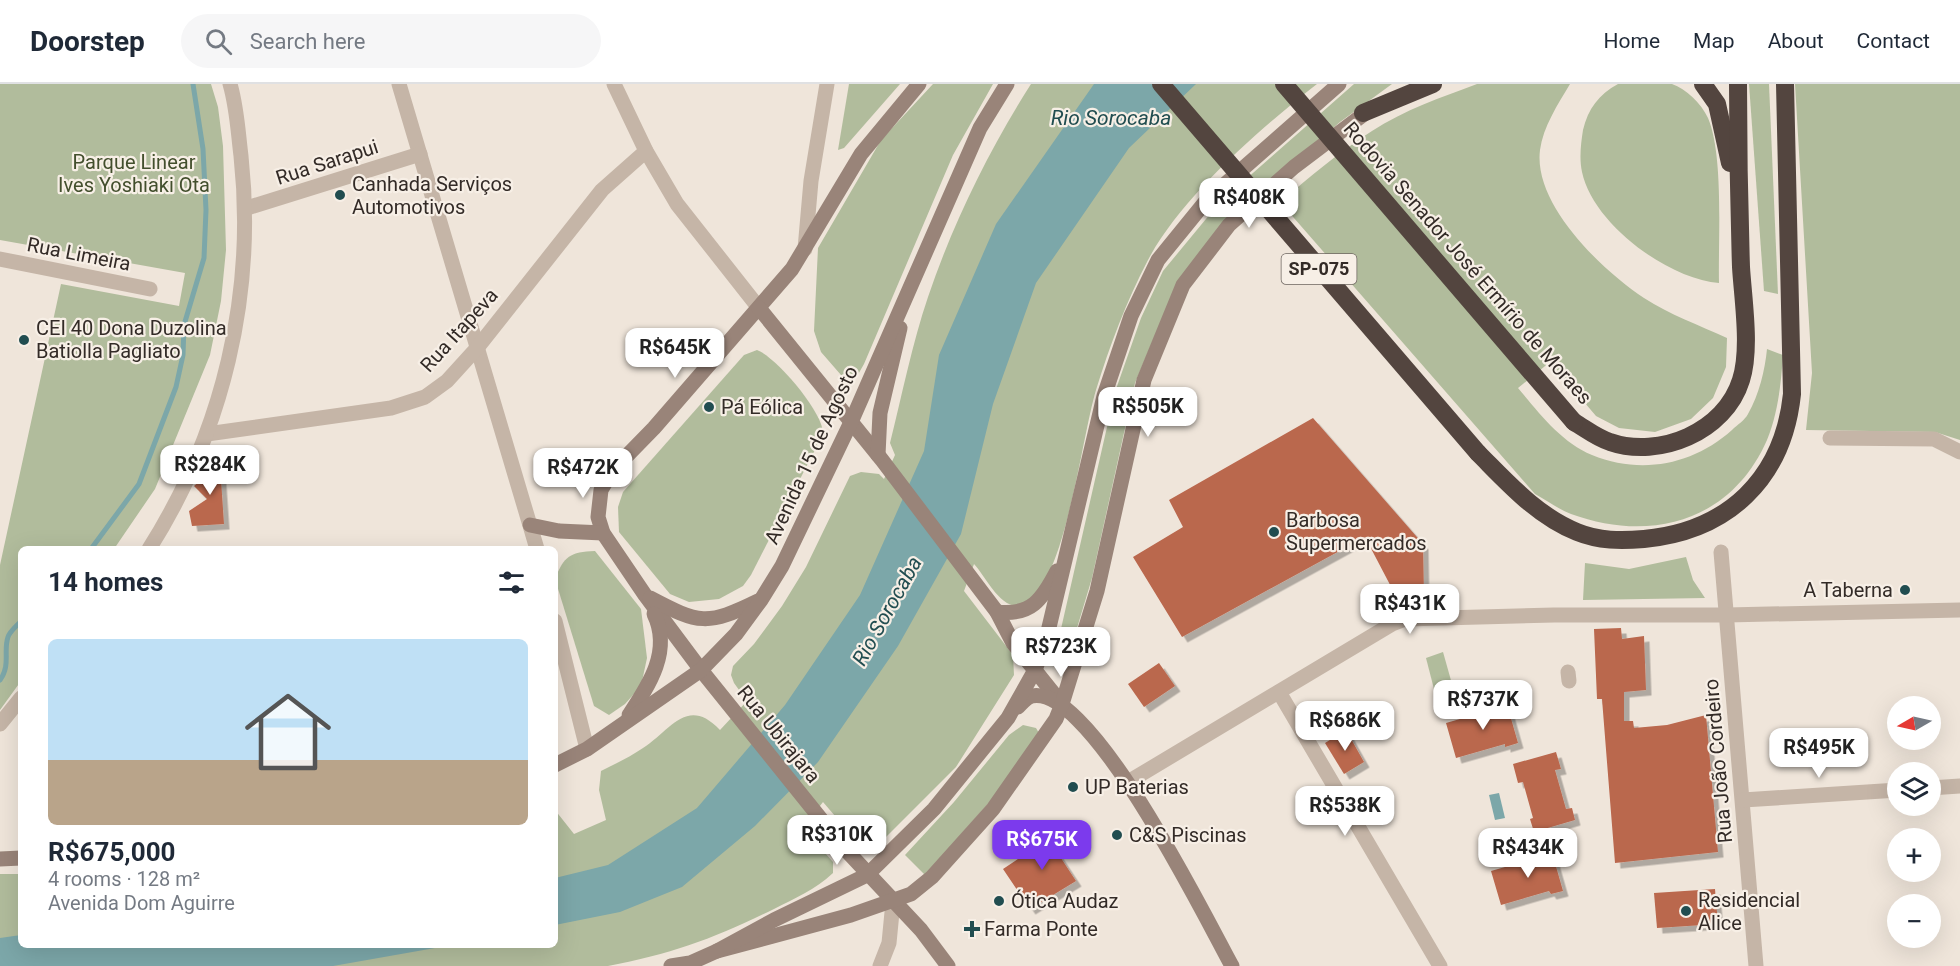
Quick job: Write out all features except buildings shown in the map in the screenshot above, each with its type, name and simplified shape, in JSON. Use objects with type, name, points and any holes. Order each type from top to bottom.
[{"type":"highway","name":"SP-075","points":[[1161,84],[1478,453],[1536,509],[1577,532],[1594,537],[1629,540],[1664,537],[1694,530],[1740,502],[1759,482],[1773,461],[1790,417],[1791,361],[1785,84]]},
{"type":"highway","name":"Rodovia Senador José Ermírio de Moraes","points":[[1284,84],[1574,422],[1593,435],[1626,446],[1663,446],[1677,442],[1702,429],[1725,407],[1741,381],[1744,348],[1738,84]]},
{"type":"highway","points":[[1363,113],[1433,84]]},
{"type":"highway","points":[[1703,84],[1717,104],[1722,118],[1739,205]]},
{"type":"main road","points":[[623,723],[649,686],[662,647],[657,621],[645,595],[603,533],[598,517],[601,490],[613,470],[654,428],[792,269],[861,154],[919,84]]},
{"type":"main road","name":"Avenida 15 de Agosto","points":[[558,764],[587,749],[701,670],[736,634],[761,600],[782,566],[852,420],[980,128],[1007,84]]},
{"type":"main road","points":[[1008,718],[1035,670],[1046,640],[1104,396],[1131,316],[1158,260],[1206,201],[1339,84]]},
{"type":"main road","points":[[717,951],[893,902],[911,894],[932,877],[993,809],[1056,719],[1062,704],[1097,591],[1144,380],[1183,285],[1229,225],[1294,167],[1363,113],[1410,84]]},
{"type":"main road","points":[[880,458],[880,413],[908,293]]},
{"type":"main road","points":[[759,308],[852,420],[992,607],[1013,643],[1062,704],[1084,724],[1128,782],[1232,966]]},
{"type":"main road","points":[[530,525],[558,531],[603,533]]},
{"type":"main road","points":[[992,607],[1010,614],[1029,609],[1047,589],[1069,547]]},
{"type":"main road","points":[[645,595],[697,620],[711,620],[761,600]]},
{"type":"main road","name":"Rua Ubirajara","points":[[645,595],[718,692],[833,835],[867,875],[921,930],[948,966]]},
{"type":"main road","points":[[671,966],[689,964],[717,951],[867,875],[934,809],[1027,698],[1034,695],[1062,704]]},
{"type":"main road","points":[[0,859],[18,858]]},
{"type":"street","points":[[151,546],[166,522],[207,434],[239,314],[247,208],[235,102],[230,84]]},
{"type":"street","points":[[399,84],[536,546]]},
{"type":"street","points":[[614,84],[646,151],[690,223],[759,308]]},
{"type":"street","points":[[805,249],[811,181],[827,84]]},
{"type":"street","name":"Rua Itapeva","points":[[207,434],[391,408],[425,397],[447,381],[477,348],[602,190],[646,151]]},
{"type":"street","name":"Rua Sarapui","points":[[247,208],[420,154]]},
{"type":"street","name":"Rua Limeira","points":[[0,259],[150,289]]},
{"type":"street","points":[[1830,438],[1934,439],[1960,452]]},
{"type":"street","name":"Rua João Cordeiro","points":[[1721,552],[1756,966]]},
{"type":"street","points":[[1128,782],[1392,624],[1405,619],[1960,610]]},
{"type":"street","points":[[558,633],[587,749]]},
{"type":"street","points":[[1279,692],[1440,966]]},
{"type":"street","points":[[0,724],[18,702]]},
{"type":"street","points":[[1941,787],[1960,786]]},
{"type":"street","points":[[1743,800],[1887,791]]},
{"type":"street","points":[[880,966],[889,943],[893,902]]},
{"type":"green space","name":"Parque Linear Ives Yoshiaki Ota","points":[[0,84],[211,84],[218,107],[223,146],[226,250],[221,301],[210,355],[155,489],[116,546],[18,546],[18,685],[0,710],[0,565],[61,284],[179,306],[185,273],[0,240]]},
{"type":"green space","points":[[849,84],[900,84],[844,148],[838,150]]},
{"type":"green space","points":[[933,84],[993,84],[953,155],[864,364],[856,378],[841,375],[821,352],[814,331],[818,248],[881,140]]},
{"type":"green space","points":[[1031,84],[1317,84],[1224,164],[1181,212],[1148,260],[1126,308],[1101,373],[1062,537],[1041,589],[1027,603],[1018,606],[1010,604],[996,593],[974,564],[964,591],[1013,655],[1014,675],[956,767],[879,844],[867,846],[859,844],[823,802],[803,828],[833,862],[833,873],[826,879],[790,901],[713,937],[653,956],[608,966],[0,966],[0,874],[18,874],[18,948],[558,948],[558,814],[574,834],[606,820],[599,790],[601,771],[638,751],[679,720],[688,716],[698,716],[708,720],[720,730],[747,701],[734,683],[731,675],[733,666],[754,644],[782,606],[806,567],[850,476],[861,472],[879,474],[884,479],[895,455],[890,443],[928,297],[961,214],[1001,135]]},
{"type":"green space","points":[[1354,84],[1392,84],[1340,122],[1228,220],[1161,321],[1135,383],[1092,578],[1071,648],[1068,650],[1058,642],[1115,392],[1141,318],[1163,271],[1220,202]]},
{"type":"green space","points":[[1477,84],[1570,84],[1548,124],[1540,150],[1541,171],[1548,193],[1559,214],[1591,254],[1627,286],[1664,310],[1727,338],[1726,367],[1713,398],[1691,419],[1655,432],[1619,428],[1596,416],[1550,362],[1518,388],[1560,435],[1592,455],[1610,461],[1648,465],[1683,459],[1717,442],[1745,418],[1758,391],[1767,349],[1783,355],[1778,398],[1767,440],[1751,468],[1732,490],[1710,507],[1685,519],[1658,525],[1630,526],[1601,523],[1571,514],[1535,494],[1280,202],[1336,156],[1384,123],[1423,104]]},
{"type":"green space","points":[[1618,84],[1672,84],[1693,97],[1708,118],[1713,134],[1718,175],[1719,283],[1678,271],[1656,260],[1636,246],[1601,211],[1589,192],[1581,167],[1583,130],[1595,103],[1605,92]]},
{"type":"green space","points":[[1749,84],[1769,84],[1778,294],[1764,291]]},
{"type":"green space","points":[[1795,84],[1960,84],[1960,440],[1935,432],[1806,430],[1812,373]]},
{"type":"green space","points":[[757,350],[775,363],[798,387],[816,413],[823,434],[751,575],[743,586],[719,599],[689,602],[670,594],[619,532],[618,507],[623,492],[744,355]]},
{"type":"green space","points":[[595,551],[641,609],[647,658],[641,686],[625,704],[609,715],[594,706],[558,589],[558,573],[562,565],[569,557]]},
{"type":"green space","points":[[1686,557],[1693,580],[1705,598],[1583,600],[1585,563],[1629,569]]},
{"type":"green space","points":[[1443,652],[1452,684],[1434,689],[1426,658]]},
{"type":"green space","points":[[1023,725],[1036,728],[1039,733],[994,797],[925,875],[905,855],[954,802],[1009,735]]},
{"type":"water","name":"Rio Sorocaba","points":[[1094,84],[1196,84],[1129,148],[1036,283],[993,404],[961,534],[898,646],[818,762],[755,826],[682,887],[620,912],[558,924],[558,877],[608,865],[697,808],[785,705],[860,595],[924,451],[939,355],[996,224]]},
{"type":"water","points":[[1499,793],[1505,818],[1495,820],[1489,795]]},
{"type":"water","points":[[18,935],[18,948],[435,948],[333,966],[0,966],[0,938]]},
{"type":"waterway","points":[[93,546],[139,484],[176,387],[183,355],[184,325],[204,258],[206,210],[203,149],[193,84]]},
{"type":"waterway","points":[[0,680],[5,669],[8,637],[18,624]]},
{"type":"place","name":"Canhada Serviços Automotivos","points":[[340,195]]},
{"type":"place","name":"CEI 40 Dona Duzolina Batiolla Pagliato","points":[[24,340]]},
{"type":"place","name":"Pá Eólica","points":[[709,407]]},
{"type":"place","name":"Barbosa Supermercados","points":[[1274,532]]},
{"type":"place","name":"A Taberna","points":[[1905,590]]},
{"type":"place","name":"UP Baterias","points":[[1073,787]]},
{"type":"place","name":"C&S Piscinas","points":[[1117,835]]},
{"type":"place","name":"Ótica Audaz","points":[[999,901]]},
{"type":"place","name":"Residencial Alice","points":[[1686,911]]},
{"type":"place","name":"Farma Ponte","points":[[972,929]]}]
